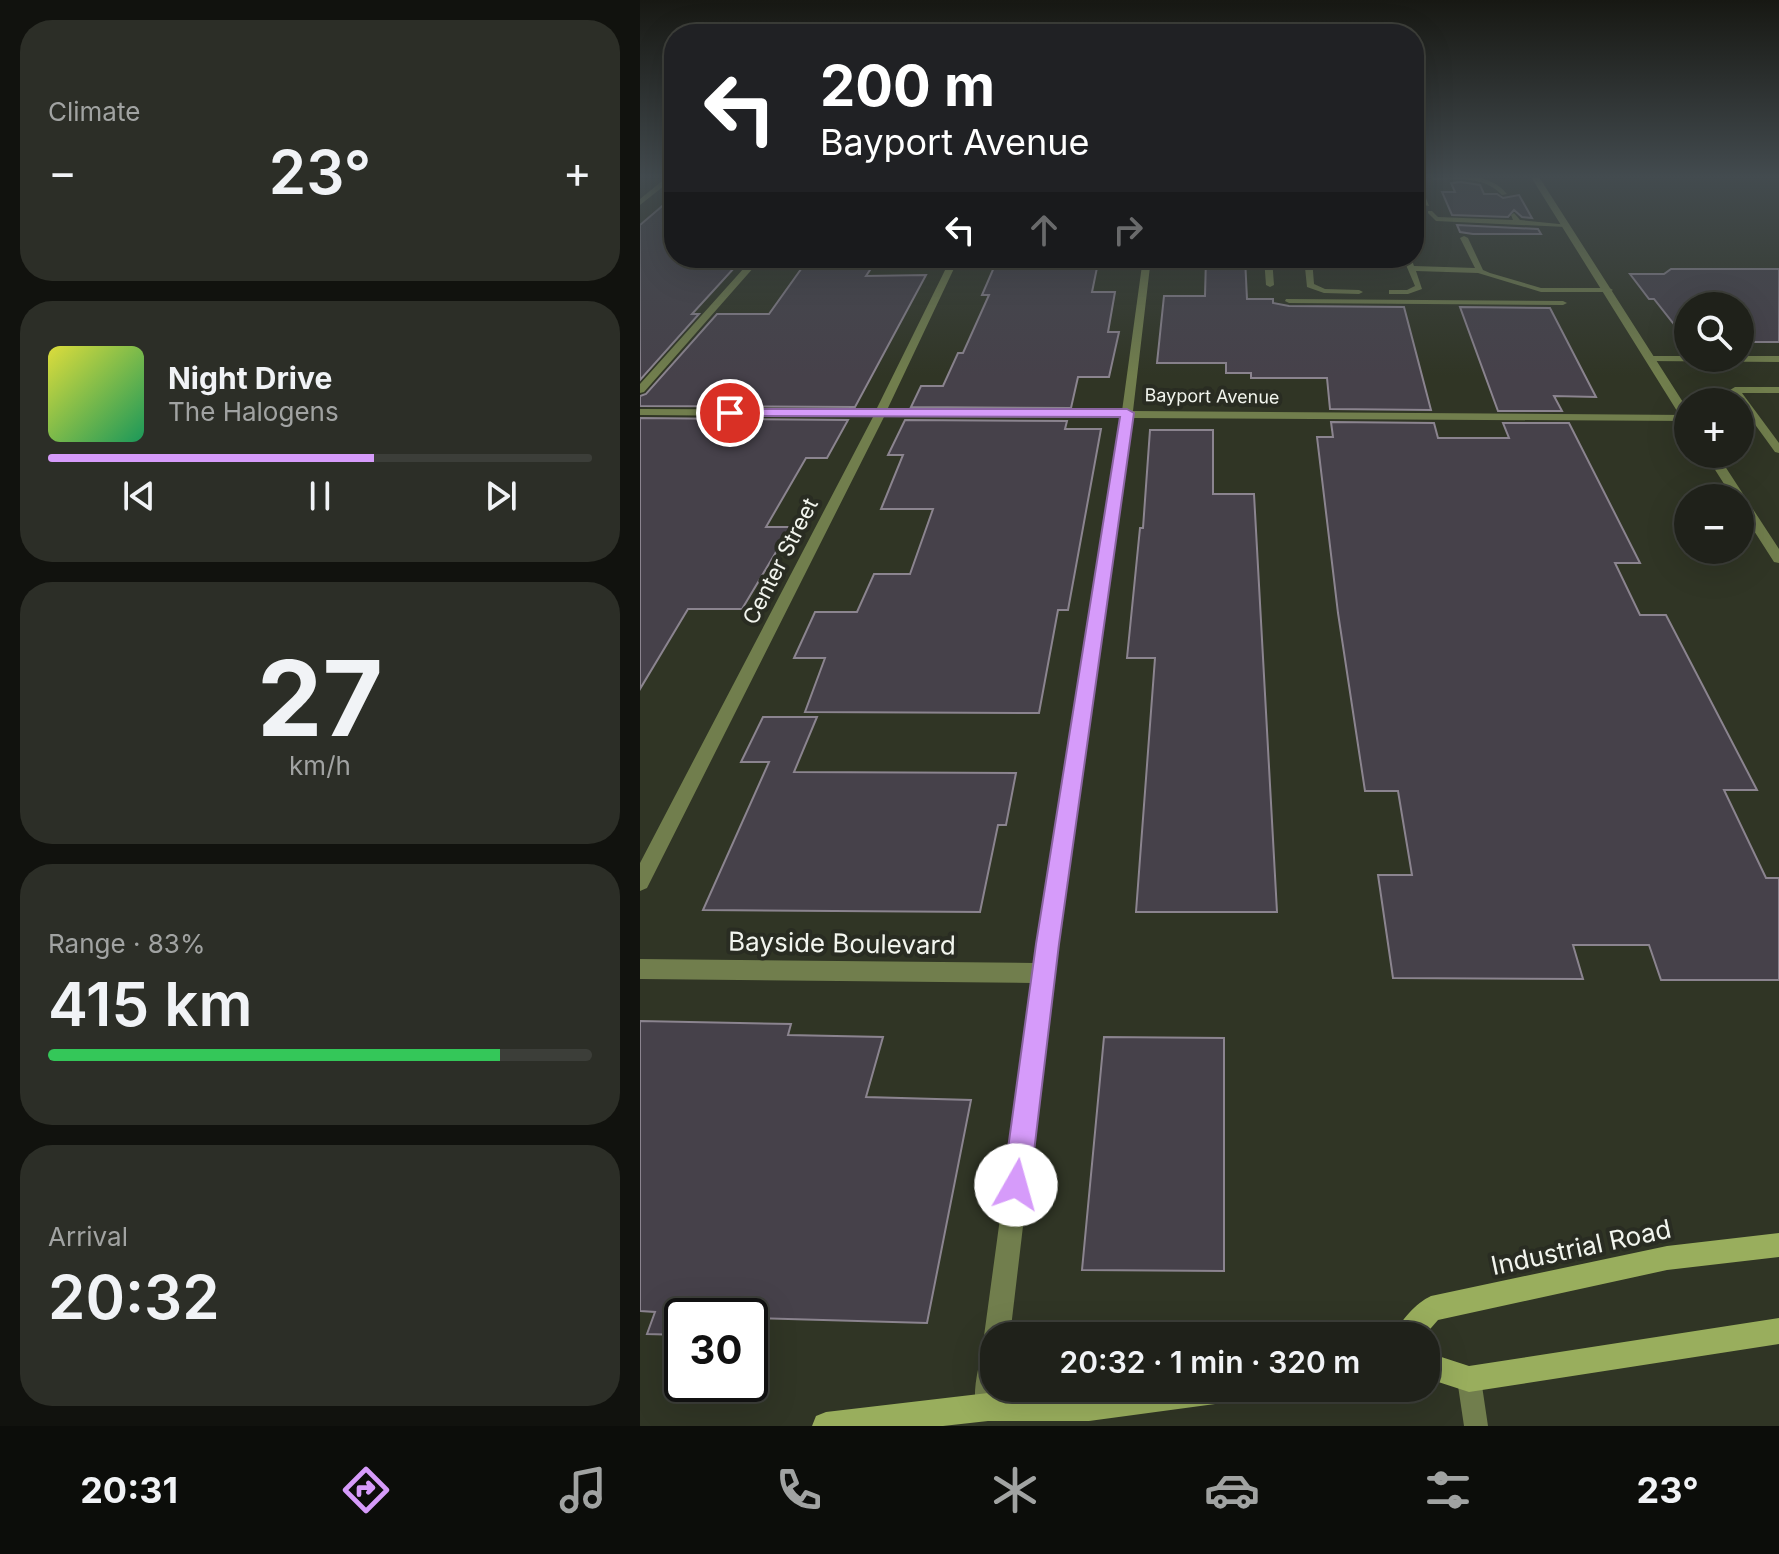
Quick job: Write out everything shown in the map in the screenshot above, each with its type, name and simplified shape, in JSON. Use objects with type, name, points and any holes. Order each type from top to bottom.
[{"type":"main road","name":"Industrial Road","points":[[1419,1322],[1431,1309],[1667,1258],[1779,1245]]},
{"type":"main road","points":[[1440,1370],[1469,1379],[1779,1331]]},
{"type":"main road","points":[[826,1426],[988,1407],[1088,1417],[1161,1402]]},
{"type":"street","points":[[1578,244],[1674,396]]},
{"type":"street","points":[[640,390],[749,268]]},
{"type":"street","name":"Center Street","points":[[640,882],[880,414],[950,268]]},
{"type":"street","points":[[999,1322],[1043,973],[1146,268]]},
{"type":"street","name":"Bayport Avenue","points":[[640,412],[1674,418]]},
{"type":"street","points":[[1720,468],[1779,559]]},
{"type":"street","name":"Bayside Boulevard","points":[[640,969],[1043,973]]},
{"type":"street","points":[[988,1407],[989,1402]]},
{"type":"lane","points":[[1467,244],[1480,271]]},
{"type":"lane","points":[[1269,268],[1270,285]]},
{"type":"lane","points":[[1309,268],[1310,285],[1324,291],[1408,292],[1419,287],[1411,268],[1480,271],[1541,290],[1609,290]]},
{"type":"lane","points":[[1289,301],[1563,303]]},
{"type":"lane","points":[[1651,359],[1779,359]]},
{"type":"lane","points":[[1779,390],[1735,390],[1779,450]]},
{"type":"lane","points":[[1469,1379],[1476,1426]]},
{"type":"shaded area","points":[[640,244],[664,244],[664,268],[1424,268],[1424,244],[1779,244],[1779,1426],[640,1426]]},
{"type":"building","points":[[640,244],[664,244],[664,268],[734,268],[692,314],[699,314],[640,380]]},
{"type":"building","points":[[802,268],[871,268],[866,276],[926,275],[855,407],[640,406],[640,396],[646,394],[717,314],[769,314]]},
{"type":"building","points":[[994,268],[1097,268],[1092,292],[1115,292],[1108,332],[1119,332],[1109,377],[1078,377],[1071,408],[911,407],[921,386],[943,386],[958,353],[963,353],[989,295],[982,295]]},
{"type":"building","points":[[1206,268],[1245,268],[1247,299],[1273,299],[1273,303],[1289,306],[1404,307],[1431,410],[1330,409],[1327,378],[1251,378],[1251,373],[1226,373],[1226,363],[1157,363],[1164,296],[1205,296]]},
{"type":"building","points":[[1671,269],[1779,269],[1779,342],[1754,342],[1754,292],[1674,292],[1674,324],[1630,274],[1664,274]]},
{"type":"building","points":[[1460,307],[1550,308],[1596,397],[1554,396],[1562,411],[1498,411]]},
{"type":"building","points":[[640,418],[848,420],[827,458],[806,458],[766,527],[791,527],[742,609],[688,609],[640,689]]},
{"type":"building","points":[[905,420],[1067,421],[1065,429],[1101,429],[1068,610],[1058,610],[1039,713],[805,712],[825,658],[794,658],[815,612],[857,612],[874,574],[910,574],[933,509],[881,509],[903,455],[888,455]]},
{"type":"building","points":[[1331,422],[1434,423],[1438,438],[1509,438],[1503,423],[1569,423],[1640,563],[1615,563],[1640,615],[1666,615],[1757,790],[1724,790],[1766,878],[1779,878],[1779,980],[1661,980],[1649,945],[1573,945],[1583,979],[1393,978],[1378,875],[1412,875],[1398,791],[1365,791],[1338,613],[1317,437],[1333,437]]},
{"type":"building","points":[[1150,430],[1213,430],[1213,494],[1254,494],[1277,912],[1136,912],[1155,658],[1127,658],[1140,528],[1143,528]]},
{"type":"building","points":[[763,717],[817,717],[794,772],[1016,773],[1006,825],[998,825],[980,912],[703,910],[769,762],[741,762]]},
{"type":"building","points":[[640,1021],[791,1024],[788,1035],[883,1037],[866,1097],[971,1100],[927,1323],[768,1318],[768,1298],[664,1298],[664,1334],[647,1334],[655,1312],[640,1311]]},
{"type":"building","points":[[1104,1037],[1224,1038],[1224,1271],[1082,1270]]},
{"type":"route","points":[[730,413],[1127,413],[1048,944],[1016,1185]]}]
